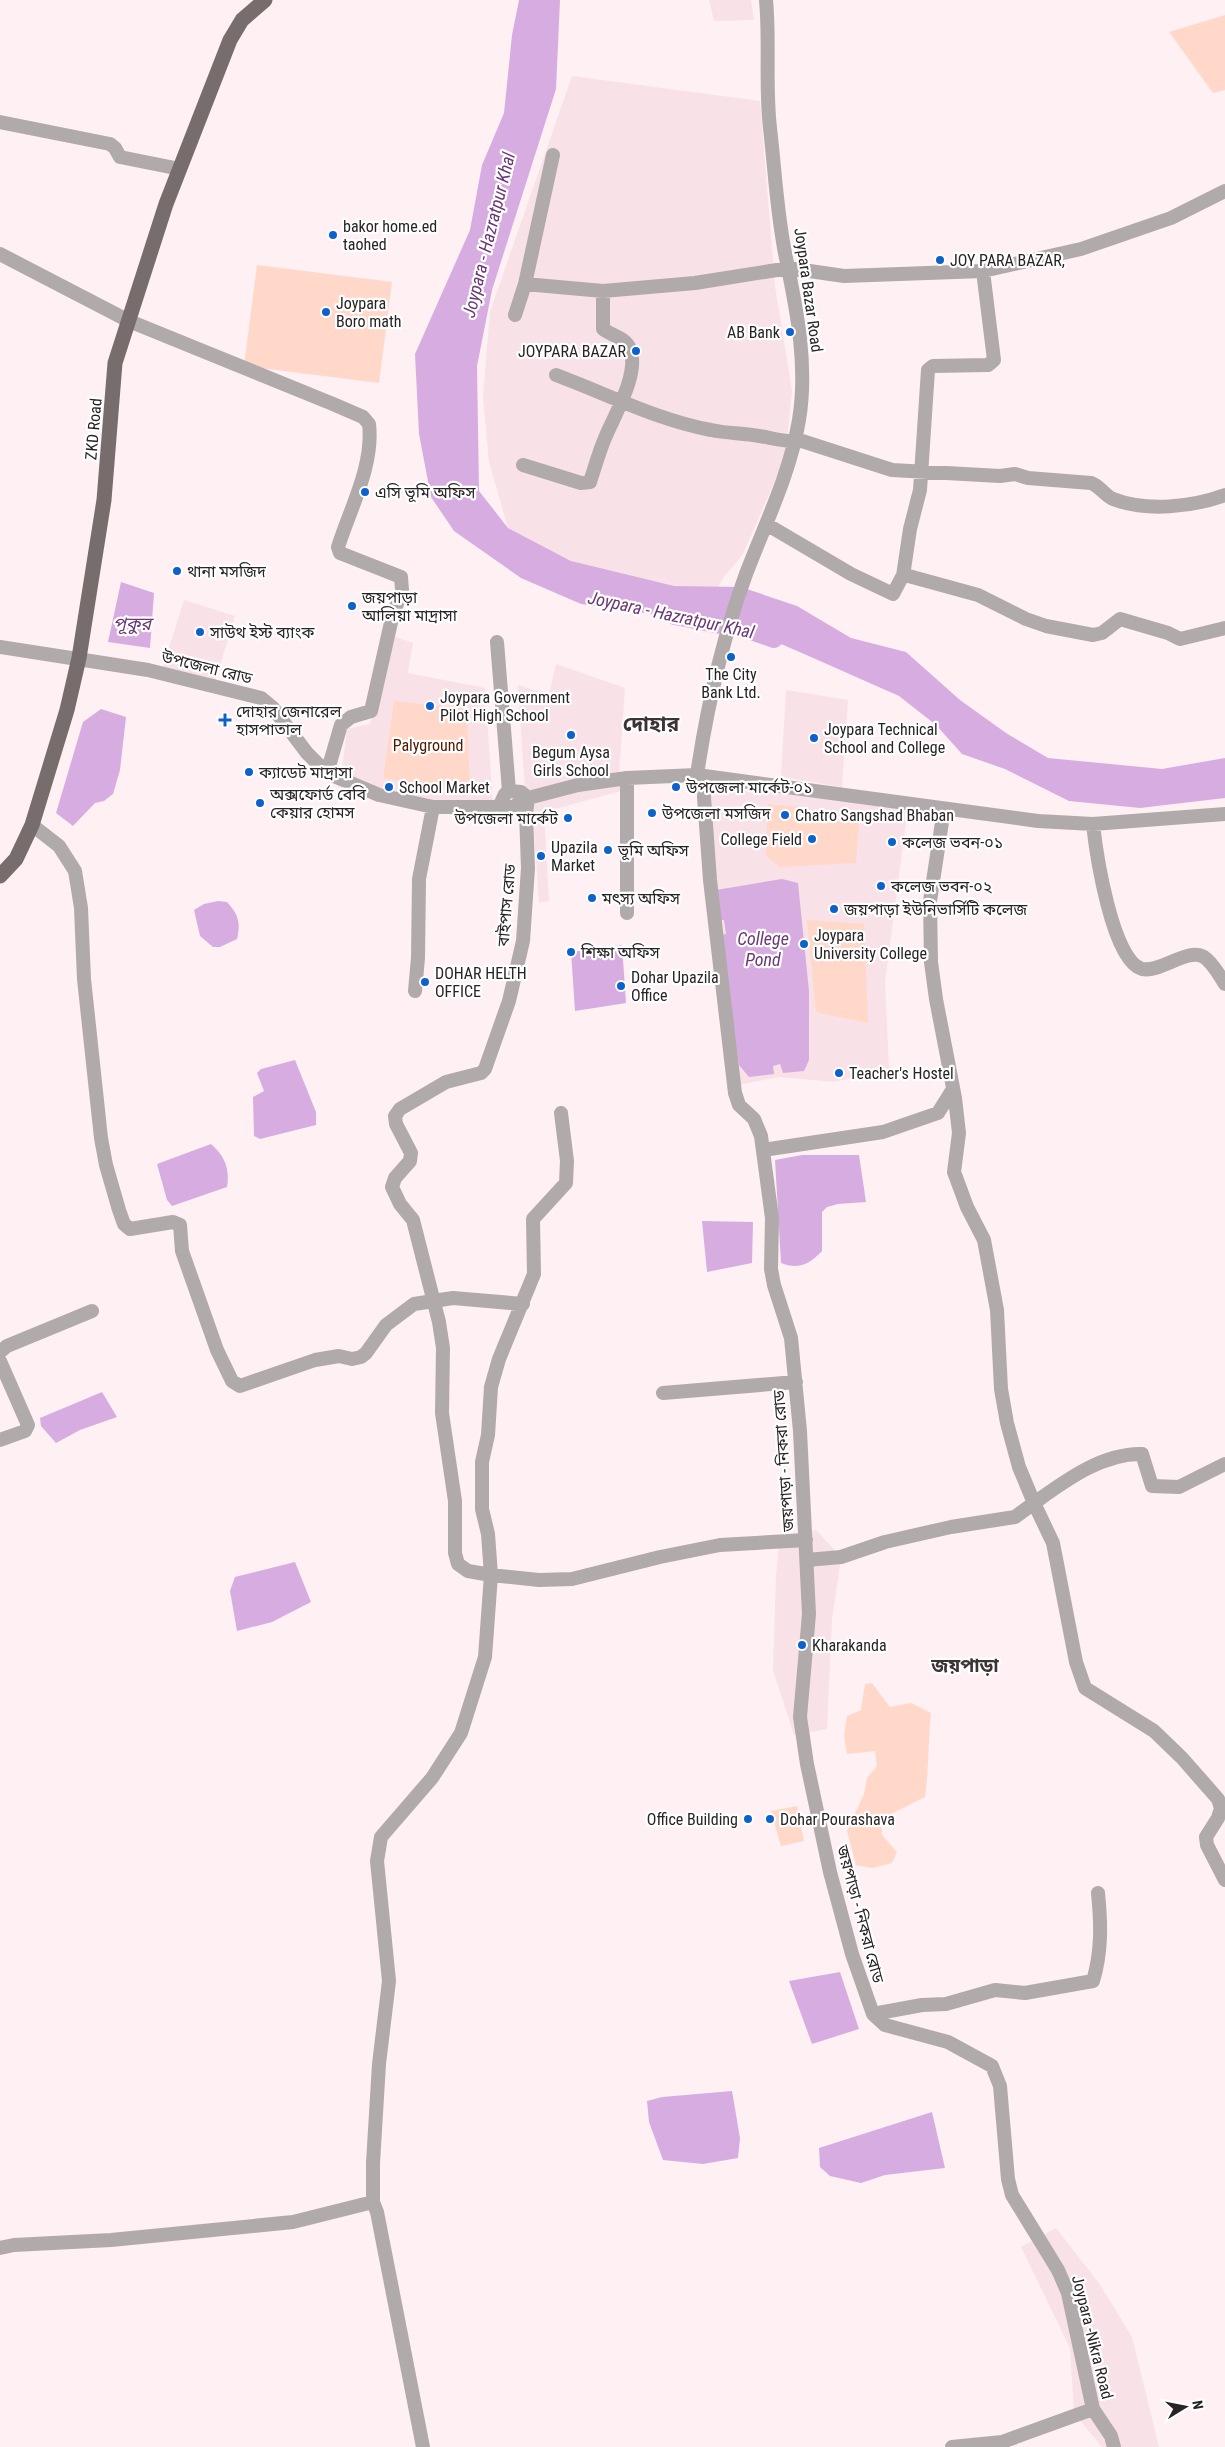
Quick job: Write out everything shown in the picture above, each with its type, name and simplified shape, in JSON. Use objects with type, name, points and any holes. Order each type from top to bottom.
[{"type":"main road","name":"ZKD Road","points":[[0,876],[16,859],[32,825],[67,710],[79,658],[104,500],[115,363],[166,204],[230,40],[242,20],[265,0]]},
{"type":"street","name":"Joypara Bazar Road","points":[[701,776],[708,708],[721,653],[746,576],[788,467],[804,388],[799,331],[770,124],[766,0]]},
{"type":"street","points":[[0,122],[110,144],[115,148],[120,157],[180,169]]},
{"type":"street","points":[[515,315],[525,284],[553,155]]},
{"type":"street","points":[[525,284],[603,291],[695,283],[789,268],[844,276],[983,271],[1081,249],[1171,218],[1225,191]]},
{"type":"street","points":[[0,254],[129,321],[363,417],[369,424],[370,433],[367,458],[338,548],[340,553],[401,577],[403,582],[392,618],[371,711],[351,717],[341,725],[327,773]]},
{"type":"street","points":[[766,524],[827,561],[889,593],[895,594],[903,576],[910,529],[920,490],[928,370],[933,366],[988,364],[994,360],[983,271]]},
{"type":"street","points":[[523,465],[581,483],[590,482],[604,439],[621,402],[632,360],[630,349],[623,339],[603,328],[603,291]]},
{"type":"street","points":[[556,375],[621,402],[711,430],[753,435],[794,443],[802,442],[892,470],[1000,476],[1015,474],[1028,478],[1091,483],[1098,485],[1108,497],[1116,500],[1156,506],[1186,505],[1225,495]]},
{"type":"street","points":[[903,576],[978,595],[1026,619],[1046,626],[1087,634],[1102,632],[1120,620],[1168,633],[1180,639],[1225,628]]},
{"type":"street","points":[[497,642],[510,791]]},
{"type":"street","name":"উপজেলা রোড","points":[[0,647],[148,670],[260,698],[273,708],[307,753],[327,773],[379,795],[433,807],[518,806],[528,798],[578,785],[627,778],[701,776],[1038,821],[1093,824],[1225,814]]},
{"type":"street","name":"জয়পাড়া - নিকরা রোড","points":[[701,776],[710,880],[735,1093],[739,1105],[754,1119],[759,1127],[772,1218],[771,1268],[774,1285],[791,1338],[796,1382],[810,1614],[800,1717],[807,1764],[830,1872],[852,1954],[873,2014]]},
{"type":"street","points":[[627,778],[627,913]]},
{"type":"street","points":[[498,807],[505,794],[510,791],[520,792],[528,798]]},
{"type":"street","name":"বাইপাস রোড","points":[[433,1300],[413,1220],[400,1204],[392,1187],[395,1178],[410,1161],[411,1153],[396,1124],[395,1116],[400,1109],[446,1082],[474,1076],[484,1069],[509,1000],[523,941],[528,868],[526,813],[528,798]]},
{"type":"street","points":[[415,990],[418,958],[419,879],[433,807]]},
{"type":"street","points":[[944,809],[930,901],[932,962],[936,999],[954,1088],[959,1133],[954,1172],[967,1207],[984,1240],[997,1310],[1000,1388],[1006,1423],[1019,1467],[1053,1543],[1076,1662],[1085,1688],[1154,1731],[1213,1793],[1221,1808],[1218,1818],[1206,1837],[1207,1845],[1225,1880]]},
{"type":"street","points":[[1093,824],[1103,888],[1122,948],[1131,961],[1139,968],[1152,970],[1187,956],[1198,955],[1204,957],[1213,966],[1225,984]]},
{"type":"street","points":[[32,825],[59,846],[75,871],[81,908],[84,979],[101,1138],[106,1165],[124,1224],[130,1229],[173,1222],[180,1225],[182,1251],[190,1277],[217,1350],[234,1383],[240,1386],[315,1360],[339,1356],[352,1359],[361,1357],[386,1325],[414,1304],[453,1298],[523,1304]]},
{"type":"street","points":[[763,1150],[883,1132],[938,1113],[954,1088]]},
{"type":"street","points":[[423,2447],[377,2212],[373,2202],[373,2163],[379,2064],[389,1980],[377,1861],[381,1837],[432,1778],[461,1734],[485,1657],[491,1575],[488,1534],[482,1509],[482,1462],[488,1435],[491,1388],[499,1360],[534,1274],[533,1219],[562,1190],[568,1176],[561,1113]]},
{"type":"street","points":[[433,1300],[440,1322],[443,1348],[442,1414],[455,1500],[455,1553],[458,1564],[468,1570],[491,1575],[539,1580],[572,1579],[660,1557],[720,1545],[806,1540]]},
{"type":"street","points":[[0,1352],[7,1346],[92,1311]]},
{"type":"street","points":[[0,1361],[28,1425],[25,1431],[0,1440]]},
{"type":"street","points":[[663,1393],[796,1382]]},
{"type":"street","points":[[807,1560],[841,1557],[884,1542],[951,1527],[1015,1516],[1066,1480],[1091,1466],[1130,1453],[1142,1454],[1152,1486],[1179,1487],[1225,1464]]},
{"type":"street","points":[[873,2014],[922,2005],[946,2004],[995,1990],[1025,1993],[1093,1981],[1100,1959],[1101,1926],[1098,1892]]},
{"type":"street","name":"Joypara -Nikra Road","points":[[873,2014],[885,2025],[948,2042],[992,2066],[1000,2086],[1008,2179],[1012,2195],[1058,2270],[1068,2294],[1093,2408],[1111,2436],[1114,2447]]},
{"type":"street","points":[[0,2248],[111,2240],[293,2222],[373,2202]]},
{"type":"street","points":[[952,2447],[1002,2442],[1093,2408]]},
{"type":"shaded area","points":[[709,0],[751,0],[754,20],[714,21]]},
{"type":"shaded area","name":"JOYPARA BAZAR","points":[[572,76],[760,101],[775,286],[792,391],[785,458],[743,554],[724,577],[708,602],[571,561],[508,528],[489,462],[483,397],[490,312]]},
{"type":"shaded area","points":[[184,600],[235,616],[214,685],[162,670]]},
{"type":"shaded area","name":"Joypara Government Pilot High School","points":[[393,636],[413,643],[408,673],[485,688],[493,804],[432,805],[341,778],[347,729],[370,724]]},
{"type":"shaded area","name":"Begum Aysa Girls School","points":[[556,664],[625,688],[619,774],[525,791],[518,685],[549,695]]},
{"type":"shaded area","name":"Joypara Technical School and College","points":[[786,690],[848,700],[842,787],[781,777]]},
{"type":"shaded area","name":"Upazila Market","points":[[623,781],[625,790],[544,812],[549,901],[539,903],[532,802]]},
{"type":"shaded area","name":"Joypara University College","points":[[706,791],[801,792],[908,808],[885,982],[889,1070],[834,1082],[779,1077],[738,1085]]},
{"type":"shaded area","name":"Kharakanda","points":[[816,1530],[841,1557],[832,1620],[827,1729],[794,1735],[773,1670],[776,1575],[780,1536]]},
{"type":"shaded area","points":[[1056,2228],[1099,2283],[1132,2337],[1159,2447],[1102,2447],[1074,2413],[1070,2348],[1021,2247]]},
{"type":"green space","points":[[1225,15],[1225,90],[1213,93],[1169,32]]},
{"type":"green space","name":"Joypara Boro math","points":[[257,265],[392,282],[379,383],[244,366]]},
{"type":"green space","name":"Palyground","points":[[394,701],[467,709],[470,791],[383,778]]},
{"type":"green space","name":"College Field","points":[[768,804],[809,808],[814,820],[859,822],[856,863],[779,867],[766,855]]},
{"type":"green space","points":[[807,920],[864,924],[868,1023],[816,1012]]},
{"type":"green space","points":[[872,1683],[890,1707],[911,1703],[931,1713],[925,1797],[881,1819],[882,1835],[897,1852],[892,1863],[872,1868],[856,1865],[847,1831],[864,1794],[867,1778],[877,1766],[875,1751],[847,1754],[844,1736],[847,1716],[861,1710],[865,1684]]},
{"type":"green space","points":[[797,1806],[804,1841],[781,1846],[771,1811]]},
{"type":"water","points":[[519,0],[560,0],[556,89],[492,290],[477,366],[479,491],[508,528],[571,561],[674,586],[741,587],[797,606],[851,638],[906,652],[960,700],[1006,733],[1048,758],[1162,769],[1225,758],[1225,798],[1140,808],[1069,801],[1005,769],[962,754],[936,725],[899,696],[811,657],[751,631],[694,620],[581,604],[521,578],[454,531],[431,497],[419,434],[415,354],[470,230],[482,165],[504,113],[512,35]]},
{"type":"water","name":"পূকুর","points":[[121,582],[154,593],[150,648],[108,642]]},
{"type":"water","points":[[101,709],[126,717],[120,770],[113,794],[104,801],[95,803],[73,826],[56,813],[83,722]]},
{"type":"water","name":"College Pond","points":[[782,879],[798,883],[809,991],[809,1060],[804,1071],[783,1073],[780,1064],[773,1066],[774,1074],[749,1077],[739,1065],[720,935],[726,934],[724,920],[718,920],[716,890]]},
{"type":"water","points":[[218,901],[227,902],[234,910],[238,919],[238,933],[237,939],[220,947],[213,947],[200,936],[194,910],[204,904]]},
{"type":"water","points":[[622,945],[626,1003],[575,1011],[571,952]]},
{"type":"water","points":[[295,1060],[316,1112],[316,1125],[260,1139],[254,1136],[253,1097],[264,1091],[257,1073],[261,1069]]},
{"type":"water","points":[[211,1144],[220,1153],[225,1163],[228,1174],[227,1187],[172,1206],[167,1200],[157,1164]]},
{"type":"water","points":[[802,1155],[859,1155],[866,1202],[838,1204],[827,1207],[822,1212],[822,1251],[808,1262],[793,1266],[781,1263],[775,1160]]},
{"type":"water","points":[[702,1221],[753,1222],[752,1263],[707,1272]]},
{"type":"water","points":[[102,1392],[117,1417],[80,1430],[56,1443],[41,1426],[40,1418]]},
{"type":"water","points":[[295,1562],[311,1602],[272,1622],[237,1631],[230,1591],[235,1577]]},
{"type":"water","points":[[840,1972],[859,2029],[812,2044],[789,1981]]},
{"type":"water","points":[[732,2091],[740,2138],[738,2158],[703,2164],[663,2160],[649,2122],[647,2101],[662,2097]]},
{"type":"water","points":[[932,2112],[945,2168],[885,2175],[861,2183],[830,2176],[820,2167],[819,2148]]},
{"type":"waterway","name":"Joypara - Hazratpur Khal","points":[[675,616],[751,631],[774,639]]},
{"type":"place","name":"bakor home.ed taohed","points":[[333,235]]},
{"type":"place","name":"JOY PARA BAZAR,","points":[[940,260]]},
{"type":"place","name":"Joypara Boro math","points":[[326,312]]},
{"type":"place","name":"AB Bank","points":[[790,332]]},
{"type":"place","name":"JOYPARA BAZAR","points":[[636,351]]},
{"type":"place","name":"এসি ভূমি অফিস","points":[[365,492]]},
{"type":"place","name":"থানা মসজিদ","points":[[177,571]]},
{"type":"place","name":"জয়পাড়া আলিয়া মাদ্রাসা","points":[[352,606]]},
{"type":"place","name":"সাউথ ইস্ট ব্যাংক","points":[[200,632]]},
{"type":"place","name":"The City Bank Ltd.","points":[[731,657]]},
{"type":"place","name":"Joypara Government Pilot High School","points":[[430,706]]},
{"type":"place","name":"দোহার জেনারেল হাসপাতাল","points":[[225,720]]},
{"type":"place","name":"Begum Aysa Girls School","points":[[571,735]]},
{"type":"place","name":"Joypara Technical School and College","points":[[814,738]]},
{"type":"place","name":"ক্যাডেট মাদ্রাসা","points":[[249,772]]},
{"type":"place","name":"School Market","points":[[389,787]]},
{"type":"place","name":"উপজেলা মার্কেট-০১","points":[[676,787]]},
{"type":"place","name":"অক্সফোর্ড বেবি কেয়ার হোমস","points":[[260,803]]},
{"type":"place","name":"উপজেলা মসজিদ","points":[[652,813]]},
{"type":"place","name":"Chatro Sangshad Bhaban","points":[[785,815]]},
{"type":"place","name":"উপজেলা মার্কেট","points":[[568,818]]},
{"type":"place","name":"College Field","points":[[812,839]]},
{"type":"place","name":"কলেজ ভবন-০১","points":[[892,842]]},
{"type":"place","name":"ভূমি অফিস","points":[[608,850]]},
{"type":"place","name":"Upazila Market","points":[[541,856]]},
{"type":"place","name":"কলেজ ভবন-০২","points":[[881,886]]},
{"type":"place","name":"মৎস্য অফিস","points":[[592,898]]},
{"type":"place","name":"জয়পাড়া ইউনিভার্সিটি কলেজ","points":[[834,909]]},
{"type":"place","name":"Joypara University College","points":[[804,944]]},
{"type":"place","name":"শিক্ষা অফিস","points":[[571,952]]},
{"type":"place","name":"DOHAR HELTH OFFICE","points":[[425,982]]},
{"type":"place","name":"Dohar Upazila Office","points":[[621,986]]},
{"type":"place","name":"Teacher's Hostel","points":[[839,1073]]},
{"type":"place","name":"Kharakanda","points":[[802,1645]]},
{"type":"place","name":"Office Building","points":[[748,1819]]},
{"type":"place","name":"Dohar Pourashava","points":[[770,1819]]},
{"type":"district","name":"দোহার","points":[[651,724]]},
{"type":"district","name":"জয়পাড়া","points":[[965,1665]]}]
